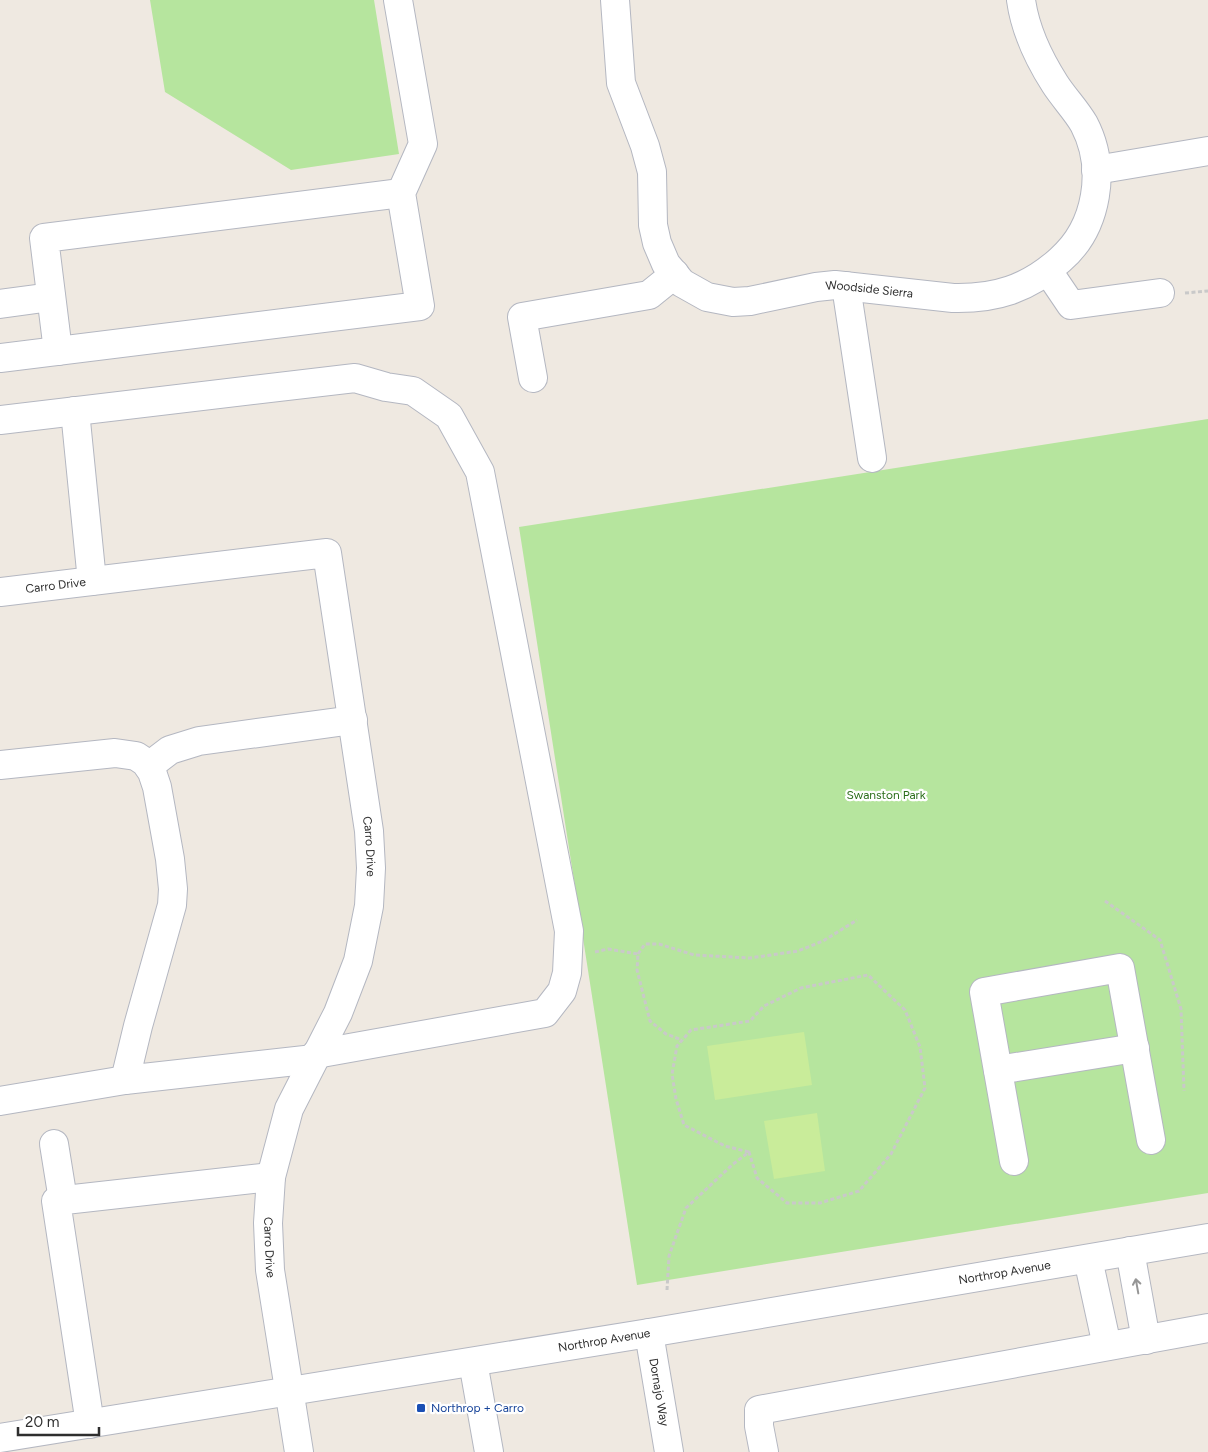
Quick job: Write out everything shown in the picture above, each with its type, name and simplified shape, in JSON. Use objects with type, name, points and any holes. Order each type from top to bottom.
[{"type":"street","points":[[0,358],[420,306],[401,193],[423,144],[398,0]]},
{"type":"street","name":"Woodside Sierra","points":[[615,0],[621,83],[645,146],[652,172],[652,225],[656,243],[666,264],[682,283],[707,297],[733,302],[750,301],[836,284],[953,298],[995,296],[1026,285],[1048,271],[1066,255],[1084,231],[1094,201],[1096,185],[1095,156],[1084,124],[1055,84],[1035,48],[1022,9],[1021,0]]},
{"type":"street","points":[[1096,170],[1208,151]]},
{"type":"street","points":[[58,351],[44,238],[401,193]]},
{"type":"street","points":[[1048,271],[1071,304],[1160,293]]},
{"type":"street","points":[[533,378],[522,317],[649,295],[675,274]]},
{"type":"street","points":[[846,286],[872,458]]},
{"type":"street","points":[[0,304],[51,297]]},
{"type":"street","points":[[0,420],[355,378],[386,387],[413,391],[449,416],[480,472],[569,930],[567,973],[562,992],[545,1013],[315,1057],[125,1080],[0,1101]]},
{"type":"street","points":[[75,411],[92,581]]},
{"type":"street","name":"Carro Drive","points":[[0,592],[328,553],[369,831],[371,868],[368,906],[358,960],[338,1013],[289,1109],[271,1177],[268,1223],[270,1270],[299,1452]]},
{"type":"street","points":[[149,766],[170,750],[199,741],[353,720]]},
{"type":"street","points":[[0,765],[115,753],[136,756],[149,766],[157,787],[167,841],[173,897],[125,1080]]},
{"type":"street","points":[[1014,1161],[984,992],[1120,968],[1151,1140]]},
{"type":"street","points":[[998,1070],[1135,1048]]},
{"type":"street","points":[[54,1144],[63,1200]]},
{"type":"street","points":[[90,1424],[56,1200],[271,1177]]},
{"type":"street","name":"Northrop Avenue","points":[[0,1438],[473,1362],[1208,1238]]},
{"type":"street","points":[[1130,1251],[1146,1340]]},
{"type":"street","points":[[1088,1259],[1108,1346]]},
{"type":"street","points":[[764,1452],[759,1426],[759,1410],[1208,1328]]},
{"type":"street","name":"Dornajo Way","points":[[648,1333],[669,1452]]},
{"type":"street","points":[[473,1362],[489,1452]]},
{"type":"path","points":[[1105,901],[1160,940],[1181,1009],[1184,1092]]},
{"type":"path","points":[[682,1040],[666,1034],[650,1021],[637,970],[638,954],[645,944],[658,944],[694,956],[750,958],[798,951],[823,941],[857,920]]},
{"type":"path","points":[[568,959],[608,949],[638,954]]},
{"type":"path","points":[[868,975],[905,1010],[920,1047],[925,1088],[891,1154],[860,1191],[820,1203],[788,1203],[757,1178],[749,1152],[725,1146],[684,1124],[676,1099],[672,1074],[677,1046],[691,1030],[750,1021],[764,1006],[801,988],[868,975]]},
{"type":"path","points":[[667,1290],[669,1256],[686,1208],[732,1165],[749,1152]]},
{"type":"green space","points":[[150,0],[374,0],[399,154],[291,170],[165,92]]},
{"type":"green space","name":"Swanston Park","points":[[1208,419],[1208,1193],[637,1285],[519,527]]},
{"type":"green space","points":[[804,1032],[812,1085],[715,1100],[707,1046]]},
{"type":"green space","points":[[817,1113],[825,1171],[774,1179],[764,1121]]},
{"type":"place","name":"Northrop + Carro","points":[[421,1408]]}]
